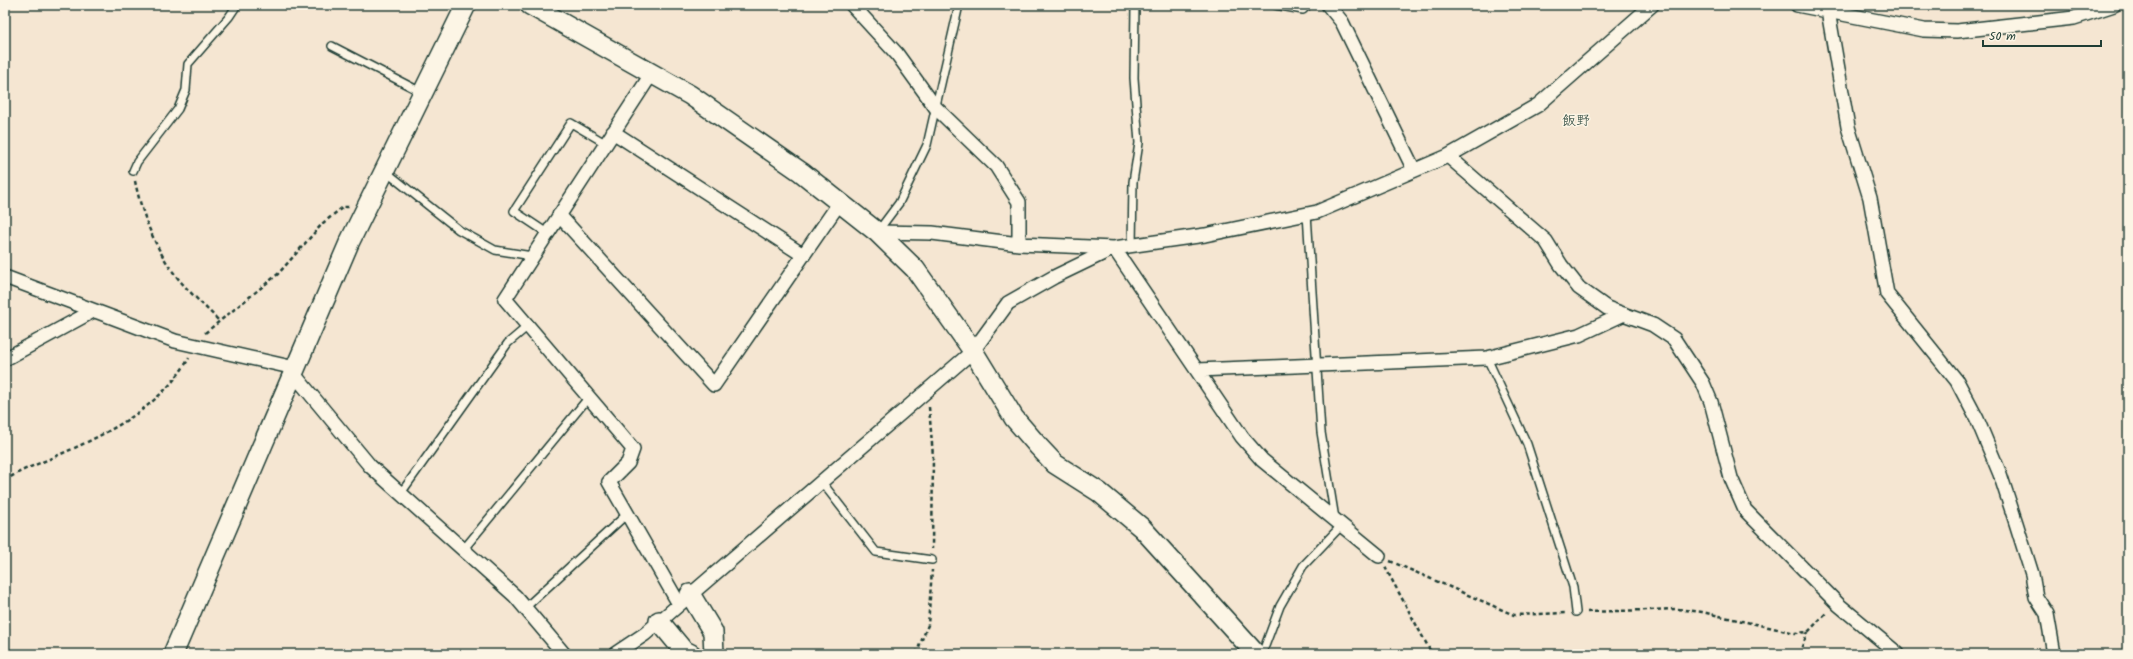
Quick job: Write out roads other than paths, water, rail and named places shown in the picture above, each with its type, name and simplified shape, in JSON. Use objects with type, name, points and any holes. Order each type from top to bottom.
[{"type":"street","points":[[173,654],[349,243],[466,5]]},
{"type":"street","points":[[530,5],[690,95],[752,137],[840,202],[877,232],[915,269],[974,351],[1014,418],[1039,447],[1055,464],[1099,492],[1142,528],[1256,654]]},
{"type":"street","points":[[852,5],[898,54],[936,108],[996,166],[1020,202],[1019,244]]},
{"type":"street","points":[[1328,5],[1342,22],[1414,170]]},
{"type":"street","points":[[877,232],[932,234],[1019,244],[1114,248],[1205,235],[1317,212],[1448,156],[1538,105],[1652,5]]},
{"type":"street","points":[[1797,5],[1924,30],[1957,31],[2074,18],[2114,5]]},
{"type":"street","points":[[1828,11],[1848,127],[1871,205],[1887,294],[1957,381],[1977,419],[2000,474],[2032,574],[2036,597],[2047,614],[2054,654]]},
{"type":"street","points":[[652,73],[505,299],[633,449],[628,464],[610,482],[627,514],[684,599],[713,632],[714,654]]},
{"type":"street","points":[[613,132],[803,255]]},
{"type":"street","points":[[1448,156],[1546,241],[1561,265],[1579,288],[1607,308],[1653,325],[1674,339],[1704,383],[1711,402],[1731,478],[1745,510],[1839,605],[1898,654]]},
{"type":"street","points":[[559,216],[714,385],[840,202]]},
{"type":"street","points":[[615,654],[645,634],[821,481],[974,351],[1008,303],[1054,276],[1114,248]]},
{"type":"street","points":[[1114,248],[1242,437],[1262,460],[1379,556]]},
{"type":"street","points":[[5,277],[174,341],[294,370],[370,466],[515,596],[564,654]]},
{"type":"street","points":[[5,359],[93,311]]},
{"type":"street","points":[[1197,370],[1487,358],[1579,335],[1624,314]]},
{"type":"street","points":[[659,621],[683,650],[691,654]]},
{"type":"lane","points":[[133,171],[137,162],[178,108],[186,90],[188,64],[230,17],[237,5]]},
{"type":"lane","points":[[877,232],[899,203],[924,152],[936,108],[959,5]]},
{"type":"lane","points":[[1132,246],[1133,182],[1139,143],[1134,78],[1135,5]]},
{"type":"lane","points":[[1275,5],[1303,10],[1308,5]]},
{"type":"lane","points":[[332,46],[423,93]]},
{"type":"lane","points":[[547,233],[514,211],[571,123],[605,144]]},
{"type":"lane","points":[[385,171],[458,230],[495,250],[532,256]]},
{"type":"lane","points":[[1262,654],[1280,606],[1303,566],[1338,523],[1321,432],[1307,214]]},
{"type":"lane","points":[[402,494],[508,343],[528,326]]},
{"type":"lane","points":[[1487,358],[1527,444],[1573,587],[1576,612]]},
{"type":"lane","points":[[463,550],[589,397]]},
{"type":"lane","points":[[821,481],[876,552],[932,560]]},
{"type":"lane","points":[[525,608],[627,514]]},
{"type":"district","name":"飯野","points":[[1576,121]]}]
